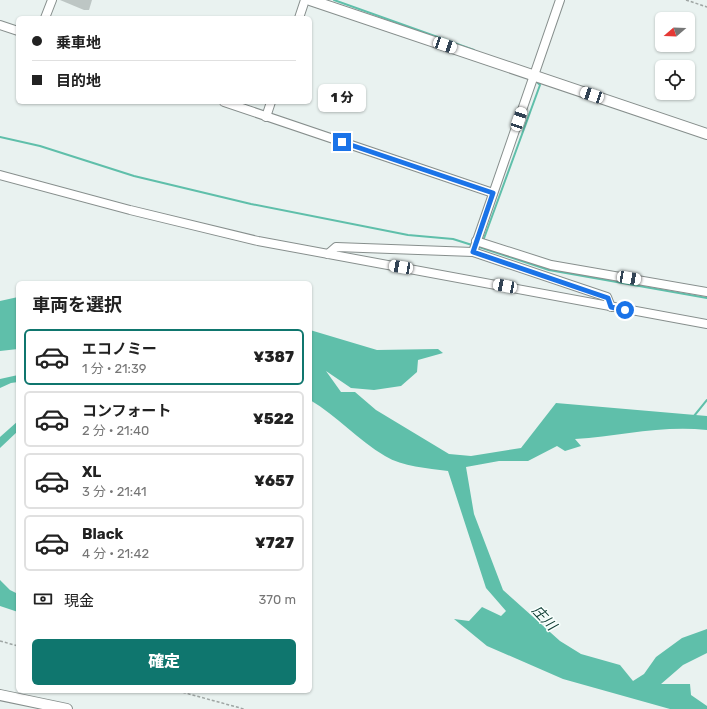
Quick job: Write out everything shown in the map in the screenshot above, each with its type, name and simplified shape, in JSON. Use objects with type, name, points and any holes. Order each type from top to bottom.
[{"type":"street","points":[[46,16],[52,0]]},
{"type":"street","points":[[300,16],[306,0]]},
{"type":"street","points":[[310,0],[707,134]]},
{"type":"street","points":[[473,252],[560,0]]},
{"type":"street","points":[[0,25],[16,30]]},
{"type":"street","points":[[230,104],[493,193]]},
{"type":"street","points":[[266,117],[270,104]]},
{"type":"street","points":[[0,175],[130,210],[258,241],[707,324]]},
{"type":"street","points":[[476,241],[551,265],[707,292]]},
{"type":"street","points":[[328,254],[336,247],[473,252],[608,298],[611,307]]},
{"type":"street","points":[[0,695],[67,709]]},
{"type":"path","points":[[686,0],[707,7]]},
{"type":"path","points":[[0,642],[16,646]]},
{"type":"path","points":[[185,693],[244,709]]},
{"type":"shaded area","points":[[16,297],[16,349],[0,351],[0,301]]},
{"type":"shaded area","points":[[312,331],[377,350],[438,349],[443,353],[418,360],[417,372],[401,386],[374,390],[351,388],[326,371],[341,392],[355,392],[376,410],[449,454],[471,456],[521,448],[556,403],[707,416],[707,430],[657,430],[575,439],[581,446],[565,451],[557,446],[528,461],[499,461],[466,467],[474,514],[503,590],[560,641],[581,654],[620,665],[633,681],[644,674],[656,657],[682,638],[707,629],[707,653],[683,665],[661,684],[690,684],[691,695],[707,706],[707,709],[670,709],[563,679],[487,646],[454,619],[469,621],[482,607],[501,616],[506,611],[486,588],[448,471],[399,463],[392,460],[375,450],[312,401]]},
{"type":"shaded area","points":[[16,375],[16,382],[0,388],[0,379]]},
{"type":"shaded area","points":[[16,423],[16,433],[0,448],[0,437]]},
{"type":"shaded area","points":[[0,580],[10,590],[16,593],[16,611],[0,606]]},
{"type":"building","points":[[60,0],[92,0],[89,10],[84,10]]},
{"type":"waterway","points":[[334,0],[474,50]]},
{"type":"waterway","points":[[483,241],[540,85],[536,81]]},
{"type":"waterway","points":[[0,137],[40,146],[134,176],[251,204],[408,235],[453,239],[472,245]]},
{"type":"waterway","points":[[476,246],[549,270],[707,298]]},
{"type":"waterway","points":[[694,416],[707,400]]},
{"type":"route","points":[[342,142],[493,193],[473,252],[608,298],[611,307],[625,310]]},
{"type":"water label","name":"庄川","points":[[544,618]]}]
